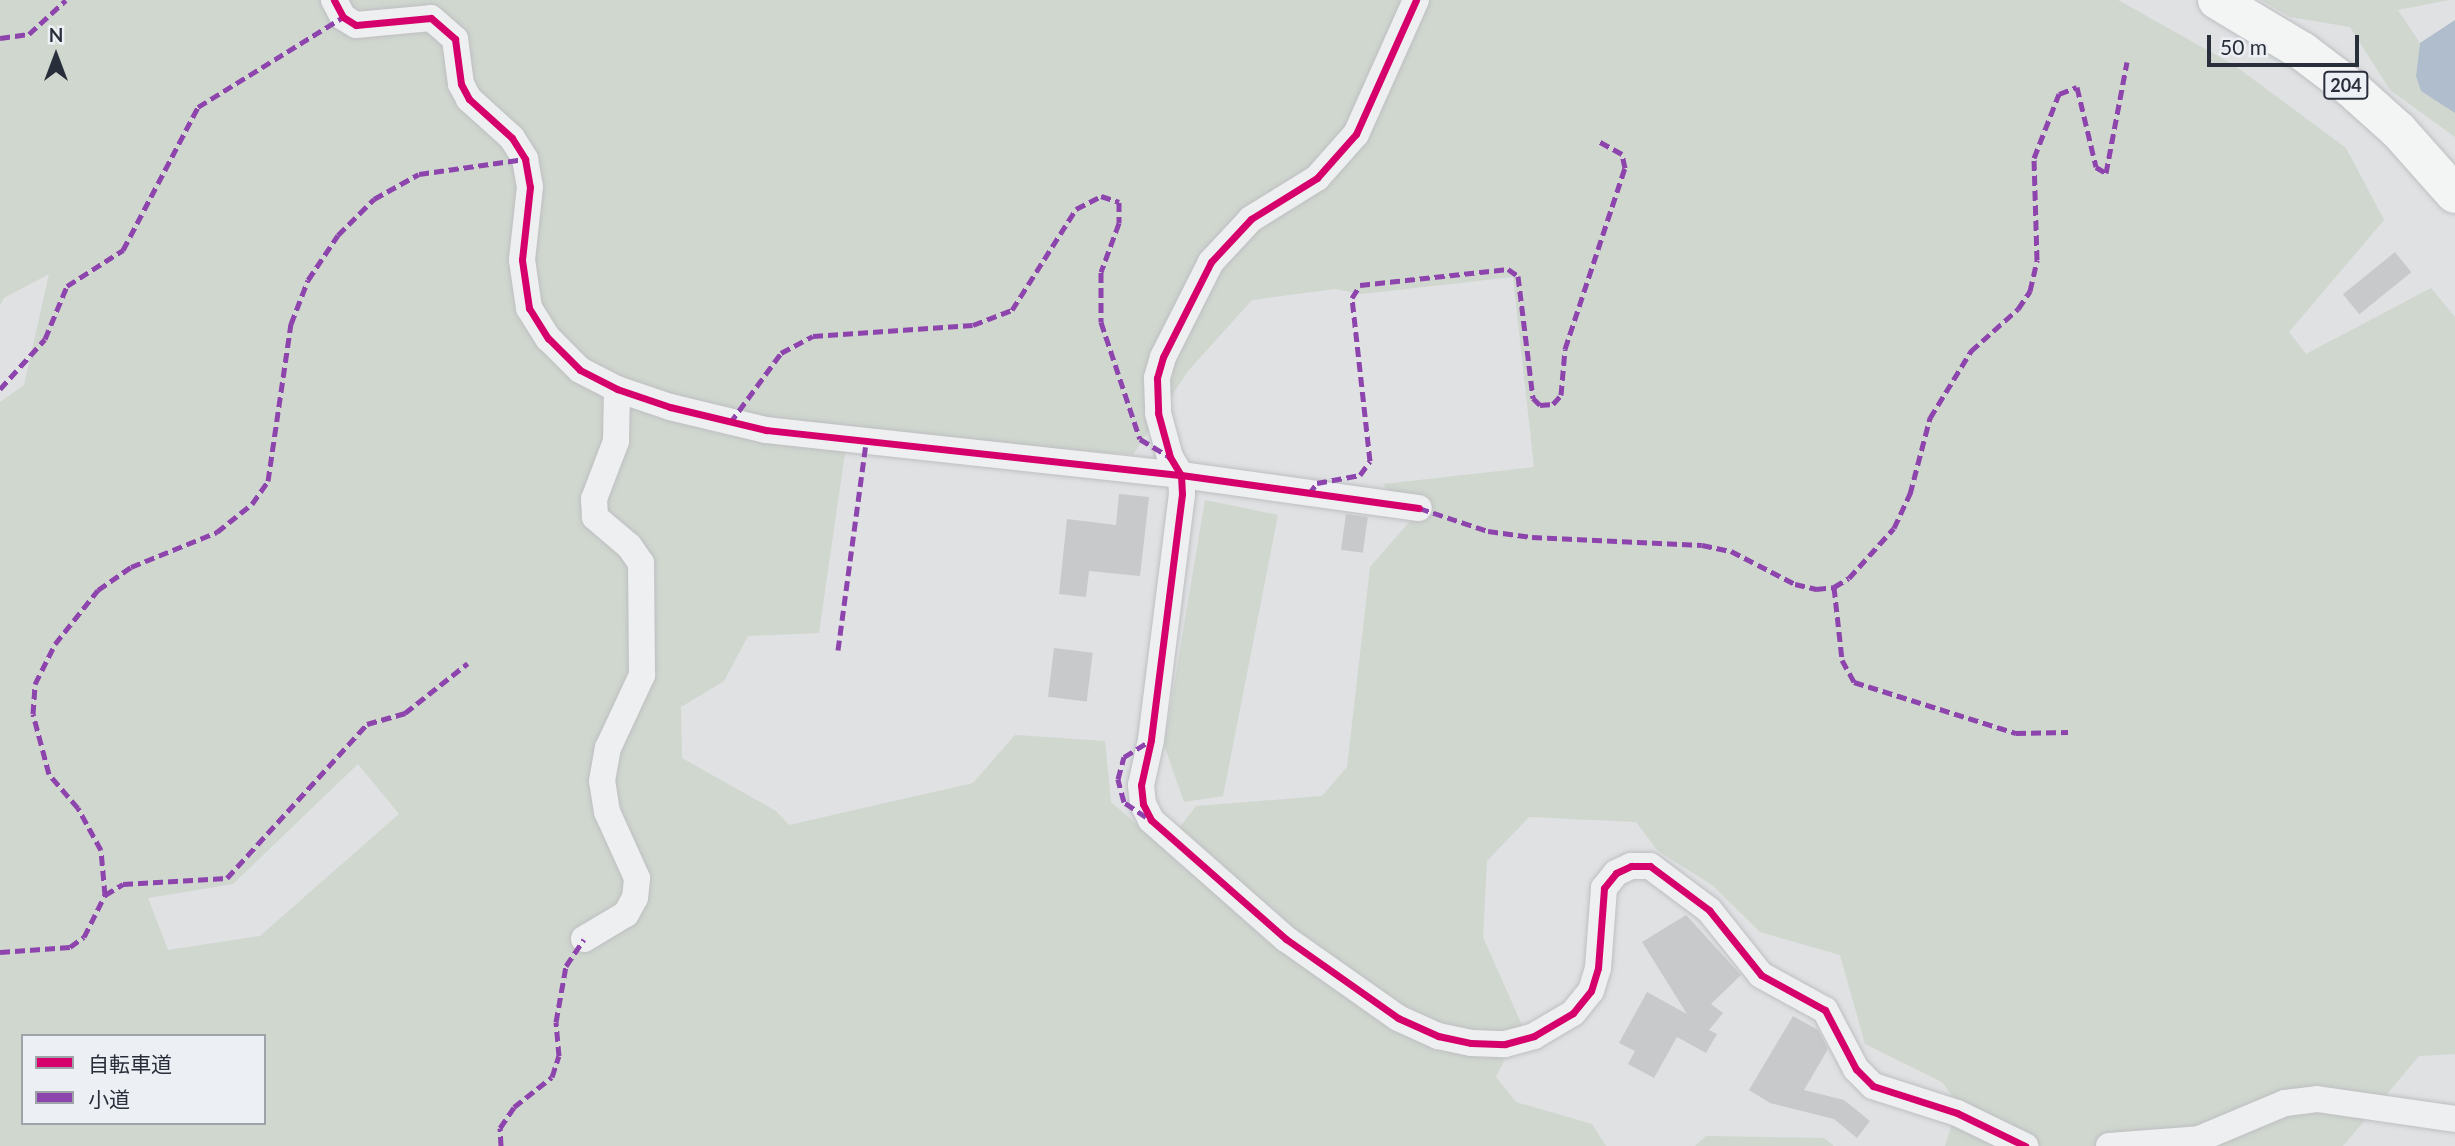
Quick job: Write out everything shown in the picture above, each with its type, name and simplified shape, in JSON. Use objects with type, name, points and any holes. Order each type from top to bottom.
[{"type":"highway","name":"204","points":[[2217,0],[2302,51],[2351,88],[2399,131],[2455,194]]},
{"type":"street","points":[[334,0],[343,18],[356,25],[431,18],[455,39],[461,84],[469,99],[512,138],[524,159],[530,187],[522,260],[529,309],[548,338],[580,370],[617,389],[670,407],[766,430],[1181,475],[1419,508]]},
{"type":"street","points":[[1416,0],[1356,134],[1317,178],[1251,219],[1211,262],[1163,357],[1157,378],[1158,413],[1170,457],[1181,475],[1182,494],[1151,740],[1141,785],[1143,804],[1152,820],[1286,939],[1398,1018],[1438,1036],[1505,1044],[1534,1036],[1573,1013],[1591,990],[1598,968],[1604,888],[1623,869],[1650,866],[1709,910],[1761,975],[1825,1010],[1856,1069],[1873,1086],[1958,1113],[2025,1146]]},
{"type":"street","points":[[584,939],[626,914],[635,898],[637,878],[607,812],[602,781],[608,748],[642,675],[641,563],[629,546],[595,517],[594,499],[616,442],[617,389]]},
{"type":"street","points":[[2109,1146],[2199,1139],[2285,1103],[2317,1099],[2455,1119]]},
{"type":"shaded area","points":[[0,0],[2118,0],[2234,65],[2346,148],[2384,220],[2289,332],[2306,354],[2431,288],[2455,317],[2455,1054],[2419,1056],[2343,1146],[1945,1146],[1958,1104],[1942,1082],[1865,1044],[1840,955],[1760,932],[1712,885],[1658,851],[1636,822],[1529,817],[1487,861],[1483,937],[1522,1025],[1496,1077],[1516,1102],[1592,1124],[1606,1146],[0,1146],[0,402],[24,385],[49,274],[4,298],[0,305]],"holes":[[[1513,277],[1534,467],[1383,484],[1411,520],[1370,567],[1347,767],[1322,796],[1196,806],[1180,827],[1279,946],[1111,802],[1105,741],[1015,735],[973,783],[789,825],[776,811],[682,758],[681,707],[724,681],[748,636],[819,633],[848,432],[1133,455],[1188,371],[1252,300],[1335,289],[1361,294]],[[358,764],[399,814],[260,936],[168,950],[148,898],[233,884]]]},
{"type":"shaded area","points":[[2261,0],[2449,0],[2398,10],[2420,43],[2416,76],[2455,113],[2455,137],[2390,90],[2350,27],[2290,17]]},
{"type":"shaded area","points":[[1205,500],[1278,515],[1223,796],[1184,802],[1164,745]]},
{"type":"shaded area","points":[[1706,1136],[1824,1138],[1834,1146],[1695,1146]]},
{"type":"water","points":[[2455,20],[2455,113],[2421,91],[2416,76],[2420,43]]},
{"type":"building","points":[[2395,252],[2411,272],[2359,314],[2343,294]]},
{"type":"building","points":[[1119,494],[1149,497],[1140,576],[1089,571],[1086,597],[1059,594],[1067,519],[1116,525]]},
{"type":"building","points":[[1346,514],[1368,517],[1363,553],[1341,550]]},
{"type":"building","points":[[1054,648],[1093,653],[1087,701],[1048,697]]},
{"type":"building","points":[[1686,915],[1741,975],[1711,1004],[1723,1013],[1709,1030],[1717,1034],[1706,1053],[1677,1037],[1654,1078],[1628,1064],[1635,1051],[1619,1043],[1647,992],[1687,1014],[1642,942]]},
{"type":"building","points":[[1793,1016],[1818,1030],[1828,1049],[1804,1090],[1844,1100],[1870,1121],[1857,1138],[1834,1119],[1770,1103],[1749,1090]]},
{"type":"marked path","points":[[0,38],[29,34],[66,0]]},
{"type":"marked path","points":[[0,389],[45,339],[67,286],[123,250],[198,107],[343,17]]},
{"type":"marked path","points":[[1419,508],[1488,531],[1532,537],[1702,545],[1731,551],[1795,584],[1816,589],[1834,587],[1849,578],[1894,528],[1910,494],[1930,418],[1971,351],[2018,309],[2030,291],[2037,260],[2034,158],[2059,94],[2077,87],[2096,167],[2106,173],[2127,62]]},
{"type":"marked path","points":[[1309,494],[1317,483],[1360,475],[1370,461],[1352,298],[1360,285],[1508,269],[1518,276],[1533,398],[1540,405],[1553,404],[1561,395],[1565,349],[1625,168],[1622,154],[1597,140]]},
{"type":"marked path","points":[[105,895],[101,850],[78,808],[49,774],[33,714],[35,684],[55,644],[98,590],[131,567],[217,532],[252,504],[268,481],[291,324],[308,280],[338,235],[374,199],[419,174],[525,159]]},
{"type":"marked path","points":[[730,423],[781,353],[813,336],[973,325],[1012,310],[1076,209],[1101,196],[1119,202],[1119,223],[1101,272],[1101,322],[1140,439],[1170,457]]},
{"type":"marked path","points":[[838,650],[866,443]]},
{"type":"marked path","points":[[1834,587],[1842,660],[1854,682],[2016,733],[2068,732]]},
{"type":"marked path","points":[[0,952],[70,947],[84,937],[105,895],[123,884],[227,878],[367,724],[405,713],[468,663]]},
{"type":"marked path","points":[[1146,817],[1124,802],[1118,779],[1124,757],[1151,740]]},
{"type":"marked path","points":[[501,1146],[500,1128],[514,1107],[552,1077],[559,1056],[556,1022],[566,966],[584,939]]},
{"type":"cycle path","points":[[334,0],[343,17],[356,25],[431,18],[455,39],[461,84],[469,99],[512,138],[525,159],[530,187],[522,260],[529,308],[548,338],[580,370],[617,389],[670,407],[766,430],[1181,475],[1419,508]]},
{"type":"cycle path","points":[[1416,0],[1356,134],[1317,178],[1251,219],[1211,262],[1163,357],[1157,378],[1158,413],[1170,457],[1181,475],[1182,494],[1151,740],[1141,785],[1143,804],[1151,820],[1286,939],[1398,1018],[1438,1036],[1471,1043],[1505,1044],[1534,1036],[1573,1013],[1591,991],[1598,968],[1604,888],[1616,873],[1631,866],[1650,866],[1709,910],[1761,975],[1825,1010],[1856,1069],[1873,1086],[1957,1113],[2025,1146]]}]
